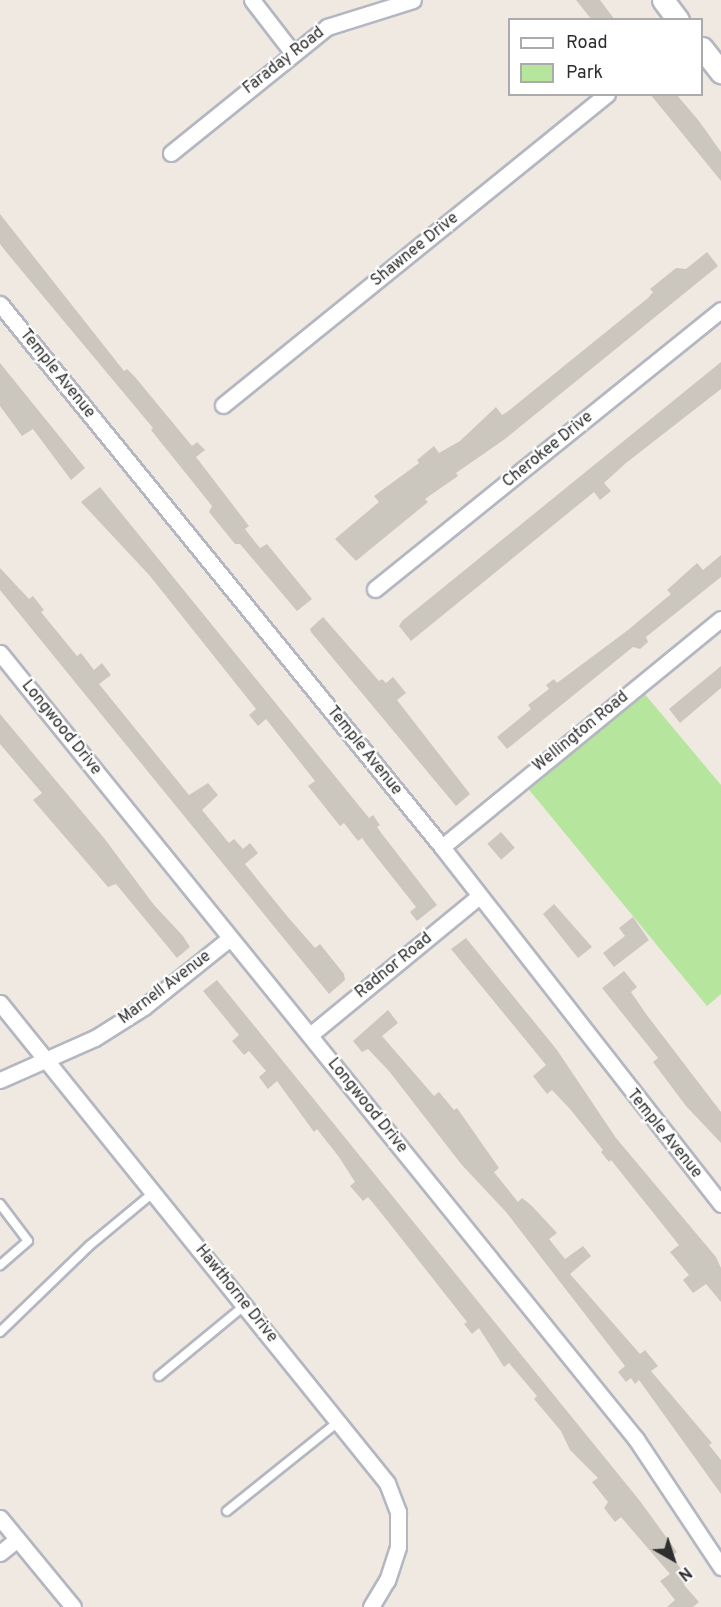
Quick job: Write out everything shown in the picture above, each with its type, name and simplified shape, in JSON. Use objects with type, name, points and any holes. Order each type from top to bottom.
[{"type":"main road","points":[[663,0],[676,18]]},
{"type":"main road","points":[[703,49],[721,72]]},
{"type":"street","points":[[252,0],[292,52]]},
{"type":"street","name":"Faraday Road","points":[[171,153],[292,52],[327,27],[414,0]]},
{"type":"street","name":"Shawnee Drive","points":[[223,405],[605,96]]},
{"type":"street","name":"Temple Avenue","points":[[0,304],[442,847],[478,896],[721,1204]]},
{"type":"street","name":"Cherokee Drive","points":[[375,590],[721,310]]},
{"type":"street","name":"Wellington Road","points":[[442,847],[721,619]]},
{"type":"street","name":"Longwood Drive","points":[[0,653],[636,1439],[721,1567]]},
{"type":"street","name":"Radnor Road","points":[[310,1035],[478,896]]},
{"type":"street","name":"Marnell Avenue","points":[[0,1080],[48,1061],[95,1038],[144,1007],[230,938]]},
{"type":"street","name":"Hawthorne Drive","points":[[0,1003],[387,1483],[398,1512],[398,1547],[387,1580],[371,1607]]},
{"type":"street","points":[[0,1518],[73,1607]]},
{"type":"street","points":[[0,1552],[17,1539]]},
{"type":"lane","points":[[0,1332],[89,1246],[154,1192]]},
{"type":"lane","points":[[0,1204],[28,1241],[0,1266]]},
{"type":"lane","points":[[159,1376],[245,1305]]},
{"type":"lane","points":[[227,1511],[339,1421]]},
{"type":"green space","points":[[638,686],[721,785],[721,994],[707,1006],[521,780]]},
{"type":"building","points":[[576,0],[600,0],[614,18],[590,18]]},
{"type":"building","points":[[652,96],[678,96],[699,121],[721,152],[721,181]]},
{"type":"building","points":[[0,214],[124,371],[127,369],[135,377],[192,446],[197,442],[205,450],[196,457],[249,526],[245,529],[260,548],[267,544],[312,599],[297,611],[240,544],[235,544],[209,512],[212,506],[151,430],[153,428],[0,244]]},
{"type":"building","points":[[707,252],[718,266],[505,439],[456,473],[458,476],[425,499],[428,502],[356,561],[335,539],[379,502],[374,496],[419,463],[417,460],[434,446],[439,453],[460,441],[496,407],[502,415],[507,412],[648,298],[653,292],[650,289],[676,268],[686,269]]},
{"type":"building","points":[[721,362],[721,389],[626,463],[604,483],[611,491],[600,500],[594,492],[411,641],[399,626],[402,621]]},
{"type":"building","points":[[0,363],[85,468],[71,480],[33,429],[22,436],[0,406]]},
{"type":"building","points":[[100,487],[369,818],[373,815],[380,825],[377,827],[437,905],[417,921],[410,912],[416,907],[362,838],[358,841],[344,823],[340,826],[308,786],[315,781],[266,719],[258,726],[249,715],[256,709],[150,576],[81,502]]},
{"type":"building","points":[[721,555],[721,577],[646,637],[648,642],[640,649],[633,647],[507,749],[497,737],[531,709],[528,705],[549,689],[546,685],[554,679],[557,683],[628,630],[671,594],[667,590],[697,563],[703,570]]},
{"type":"building","points":[[0,568],[29,599],[33,596],[44,610],[41,612],[77,656],[81,653],[94,670],[102,663],[111,675],[99,684],[189,795],[208,783],[218,795],[202,810],[229,843],[234,839],[243,849],[250,843],[258,853],[245,864],[315,948],[320,944],[344,974],[345,980],[329,994],[0,590]]},
{"type":"building","points":[[323,617],[379,681],[382,679],[386,683],[393,677],[406,693],[397,700],[470,794],[456,806],[311,632],[310,629]]},
{"type":"building","points":[[721,666],[721,688],[680,723],[669,709]]},
{"type":"building","points":[[0,714],[104,838],[154,905],[183,936],[190,947],[177,958],[116,884],[108,887],[33,800],[42,793],[0,744]]},
{"type":"building","points":[[501,832],[515,848],[501,860],[487,844]]},
{"type":"building","points":[[554,904],[592,947],[578,958],[543,914]]},
{"type":"building","points":[[633,917],[649,940],[614,967],[603,953],[625,936],[619,928]]},
{"type":"building","points":[[466,938],[557,1050],[616,1138],[716,1257],[721,1268],[721,1302],[706,1284],[693,1293],[683,1280],[689,1275],[670,1252],[679,1245],[611,1160],[609,1162],[601,1152],[603,1150],[570,1109],[552,1090],[547,1094],[533,1076],[546,1065],[451,949]]},
{"type":"building","points":[[624,971],[637,987],[631,992],[646,1014],[721,1112],[721,1143],[686,1106],[653,1062],[658,1058],[602,988]]},
{"type":"building","points":[[217,980],[640,1501],[677,1552],[672,1556],[689,1581],[684,1585],[699,1602],[693,1607],[667,1607],[675,1600],[660,1581],[670,1574],[621,1517],[615,1522],[604,1508],[608,1502],[592,1482],[598,1478],[570,1450],[561,1431],[534,1399],[537,1396],[509,1363],[504,1367],[479,1328],[472,1334],[464,1324],[467,1322],[368,1197],[363,1201],[350,1186],[355,1182],[339,1157],[317,1129],[314,1132],[277,1081],[268,1089],[259,1077],[266,1071],[249,1051],[244,1055],[232,1041],[239,1035],[203,991]]},
{"type":"building","points":[[388,1010],[398,1023],[382,1036],[434,1096],[439,1092],[454,1110],[457,1108],[499,1168],[494,1172],[518,1202],[522,1198],[557,1233],[549,1239],[565,1259],[583,1246],[591,1256],[570,1274],[640,1354],[645,1350],[658,1366],[651,1371],[712,1443],[709,1445],[721,1460],[721,1494],[639,1380],[635,1384],[631,1378],[626,1382],[618,1372],[625,1366],[506,1212],[461,1164],[389,1071],[368,1049],[362,1052],[353,1041]]}]
